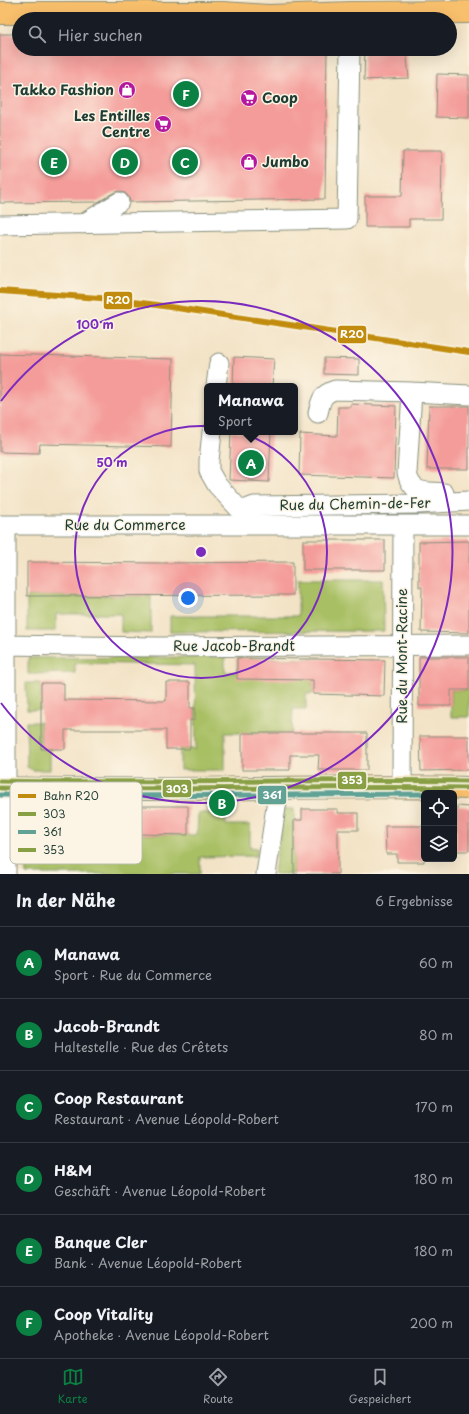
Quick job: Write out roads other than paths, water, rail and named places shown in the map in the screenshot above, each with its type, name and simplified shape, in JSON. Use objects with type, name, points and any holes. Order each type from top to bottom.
[{"type":"main road","points":[[32,12],[223,6],[251,12]]},
{"type":"main road","points":[[457,12],[469,12]]},
{"type":"main road","points":[[0,13],[12,13]]},
{"type":"main road","points":[[142,788],[402,786],[469,788]]},
{"type":"street","points":[[0,225],[347,219],[350,56]]},
{"type":"street","points":[[84,224],[118,202]]},
{"type":"street","points":[[216,383],[219,363]]},
{"type":"street","points":[[318,413],[323,397],[328,392],[335,390],[469,395]]},
{"type":"street","name":"Rue du Chemin-de-Fer","points":[[412,392],[407,473],[409,482],[413,488],[419,491],[469,494]]},
{"type":"street","points":[[212,435],[209,471],[217,485],[245,518]]},
{"type":"street","name":"Rue du Chemin-de-Fer","points":[[245,518],[254,506],[469,502]]},
{"type":"street","name":"Rue du Commerce","points":[[3,525],[245,518],[403,525],[469,525]]},
{"type":"street","points":[[3,525],[3,788],[6,874]]},
{"type":"street","name":"Rue du Mont-Racine","points":[[402,786],[403,525]]},
{"type":"street","name":"Rue Jacob-Brandt","points":[[3,645],[159,647],[469,645]]},
{"type":"street","points":[[266,874],[279,787]]},
{"type":"rail line","name":"R20","points":[[0,291],[100,298],[150,304],[469,352]]},
{"type":"place","name":"Takko Fashion","points":[[127,90]]},
{"type":"place","name":"Coop Vitality","points":[[186,94]]},
{"type":"place","name":"Coop","points":[[249,98]]},
{"type":"place","name":"Les Entilles Centre","points":[[163,124]]},
{"type":"place","name":"Banque Cler","points":[[54,162]]},
{"type":"place","name":"H&M","points":[[125,162]]},
{"type":"place","name":"Coop Restaurant","points":[[185,162]]},
{"type":"place","name":"Jumbo","points":[[249,162]]},
{"type":"place","name":"Manawa","points":[[251,463]]},
{"type":"place","name":"Jacob-Brandt","points":[[222,803]]}]
